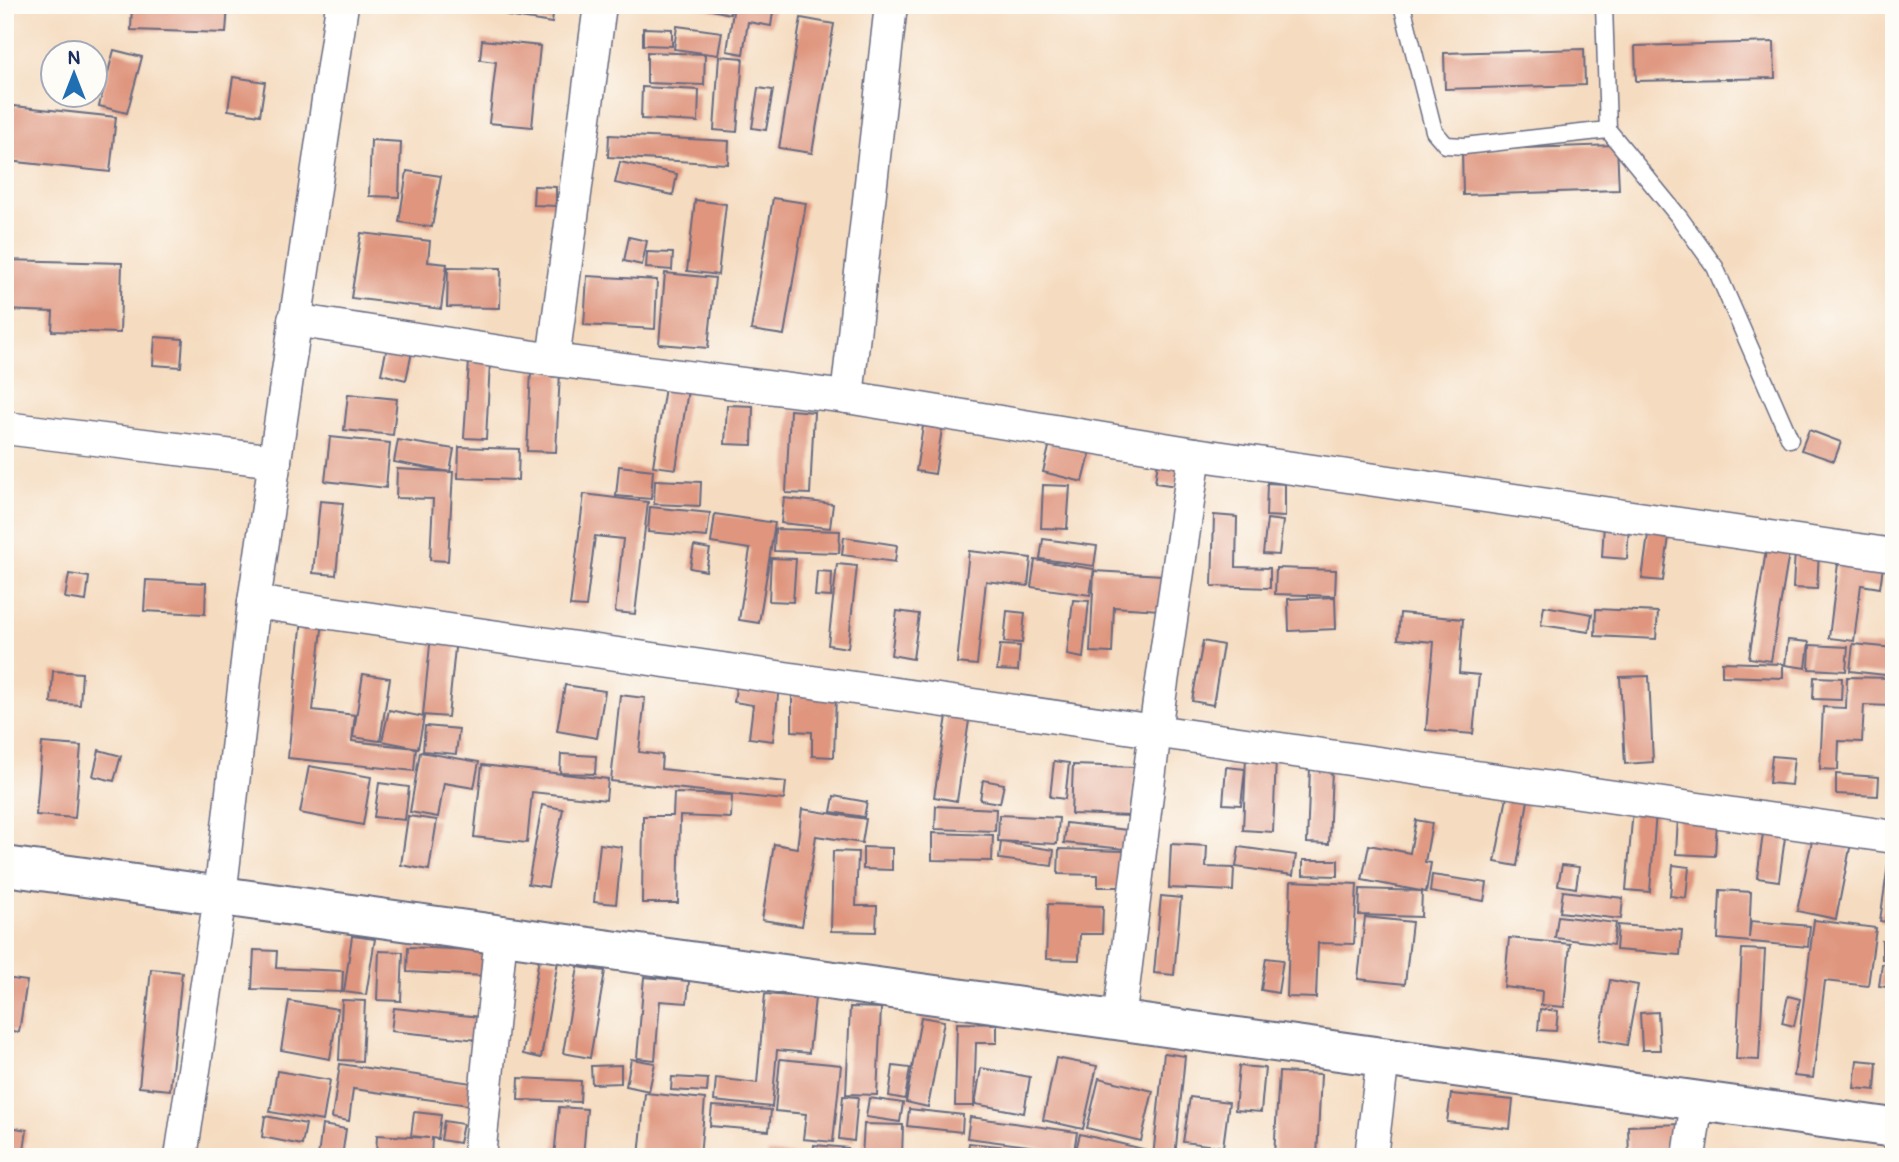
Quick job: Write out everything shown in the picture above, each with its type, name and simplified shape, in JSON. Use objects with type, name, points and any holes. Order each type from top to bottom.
[{"type":"street","points":[[181,1157],[220,896],[254,602],[342,5]]},
{"type":"street","points":[[553,360],[600,5]]},
{"type":"street","points":[[848,397],[891,5]]},
{"type":"street","points":[[294,320],[553,360],[848,397],[1195,454],[1894,555]]},
{"type":"street","points":[[5,428],[275,461]]},
{"type":"street","points":[[1119,1021],[1155,730],[1195,454]]},
{"type":"street","points":[[254,602],[1894,837]]},
{"type":"street","points":[[5,866],[1894,1128]]},
{"type":"street","points":[[479,1157],[501,935]]},
{"type":"street","points":[[1371,1157],[1383,1057]]},
{"type":"street","points":[[1689,1157],[1697,1101]]},
{"type":"lane","points":[[1402,5],[1434,131],[1446,145],[1464,146],[1608,130]]},
{"type":"lane","points":[[1604,5],[1608,130],[1679,217],[1715,267],[1790,439]]},
{"type":"shaded area","points":[[1727,1142],[1825,1157],[1724,1157]]},
{"type":"building","points":[[132,5],[228,5],[226,33],[131,30]]},
{"type":"building","points":[[508,5],[554,5],[552,23],[507,16]]},
{"type":"building","points":[[689,5],[732,5],[730,14]]},
{"type":"building","points":[[734,5],[774,5],[771,26],[748,22],[743,54],[727,51]]},
{"type":"building","points":[[801,18],[834,24],[812,153],[779,148]]},
{"type":"building","points":[[677,26],[722,32],[718,55],[674,49]]},
{"type":"building","points":[[643,28],[672,29],[672,46],[643,45]]},
{"type":"building","points":[[482,40],[540,46],[532,127],[489,123],[496,62],[480,60]]},
{"type":"building","points":[[1774,42],[1775,78],[1636,81],[1635,46]]},
{"type":"building","points":[[1584,49],[1585,85],[1445,89],[1444,53]]},
{"type":"building","points":[[114,50],[142,57],[127,113],[107,108],[108,72]]},
{"type":"building","points":[[647,52],[705,54],[704,85],[647,83]]},
{"type":"building","points":[[719,56],[743,58],[737,132],[714,130]]},
{"type":"building","points":[[233,77],[265,82],[260,115],[228,110]]},
{"type":"building","points":[[642,87],[699,90],[698,122],[641,119]]},
{"type":"building","points":[[758,88],[773,90],[766,130],[752,128]]},
{"type":"building","points":[[14,106],[116,117],[110,172],[8,161]]},
{"type":"building","points":[[609,135],[729,141],[728,164],[608,157]]},
{"type":"building","points":[[371,140],[401,142],[399,197],[369,196]]},
{"type":"building","points":[[1617,145],[1619,190],[1463,195],[1462,150]]},
{"type":"building","points":[[620,162],[677,174],[673,195],[615,183]]},
{"type":"building","points":[[407,171],[441,176],[432,227],[399,222]]},
{"type":"building","points":[[534,186],[556,187],[556,206],[533,205]]},
{"type":"building","points":[[773,198],[806,203],[784,335],[751,330]]},
{"type":"building","points":[[695,200],[726,204],[718,275],[687,271]]},
{"type":"building","points":[[361,233],[430,241],[428,262],[447,264],[441,309],[351,298]]},
{"type":"building","points":[[629,237],[647,241],[642,265],[624,261]]},
{"type":"building","points":[[647,252],[673,253],[672,270],[646,268]]},
{"type":"building","points":[[5,260],[122,263],[120,333],[52,331],[53,312],[5,310]]},
{"type":"building","points":[[448,267],[501,268],[500,308],[447,307]]},
{"type":"building","points":[[665,273],[715,278],[708,348],[659,344]]},
{"type":"building","points":[[587,276],[657,280],[655,329],[584,325]]},
{"type":"building","points":[[155,337],[183,339],[181,367],[153,365]]},
{"type":"building","points":[[387,347],[412,352],[406,380],[381,374]]},
{"type":"building","points":[[469,361],[490,362],[486,439],[464,438]]},
{"type":"building","points":[[531,371],[560,372],[556,452],[527,451]]},
{"type":"building","points":[[665,387],[688,390],[676,469],[653,466]]},
{"type":"building","points":[[348,394],[397,399],[393,435],[344,430]]},
{"type":"building","points":[[727,405],[753,406],[752,445],[725,444]]},
{"type":"building","points":[[790,410],[814,412],[810,494],[786,493]]},
{"type":"building","points":[[923,426],[942,429],[935,474],[916,471]]},
{"type":"building","points":[[1809,430],[1841,442],[1834,461],[1801,450]]},
{"type":"building","points":[[330,437],[390,443],[386,488],[325,481]]},
{"type":"building","points":[[398,440],[454,449],[450,472],[394,462]]},
{"type":"building","points":[[1050,443],[1090,454],[1083,482],[1043,472]]},
{"type":"building","points":[[459,447],[519,449],[518,480],[458,478]]},
{"type":"building","points":[[1158,461],[1180,464],[1177,486],[1155,483]]},
{"type":"building","points":[[619,466],[653,470],[651,499],[616,496]]},
{"type":"building","points":[[397,469],[453,472],[448,561],[430,560],[433,499],[396,498]]},
{"type":"building","points":[[655,480],[701,482],[700,506],[654,504]]},
{"type":"building","points":[[1267,483],[1285,484],[1285,517],[1266,516]]},
{"type":"building","points":[[1043,485],[1070,486],[1067,529],[1041,528]]},
{"type":"building","points":[[584,494],[648,502],[635,614],[615,612],[623,539],[595,536],[586,607],[570,606]]},
{"type":"building","points":[[784,498],[833,504],[830,528],[781,523]]},
{"type":"building","points":[[320,501],[343,503],[336,575],[313,573]]},
{"type":"building","points":[[650,507],[710,513],[707,537],[648,532]]},
{"type":"building","points":[[715,514],[775,523],[759,623],[739,620],[750,549],[711,543]]},
{"type":"building","points":[[1214,515],[1237,517],[1236,567],[1270,568],[1270,588],[1212,586]]},
{"type":"building","points":[[1267,519],[1283,521],[1279,555],[1263,554]]},
{"type":"building","points":[[1604,524],[1629,525],[1627,559],[1602,557]]},
{"type":"building","points":[[1649,527],[1670,529],[1663,581],[1642,579]]},
{"type":"building","points":[[775,529],[840,531],[839,553],[774,551]]},
{"type":"building","points":[[844,537],[897,545],[895,562],[842,555]]},
{"type":"building","points":[[1043,539],[1097,546],[1094,566],[1040,559]]},
{"type":"building","points":[[1767,544],[1790,547],[1771,661],[1749,658]]},
{"type":"building","points":[[694,546],[710,549],[706,571],[690,568]]},
{"type":"building","points":[[1795,550],[1819,551],[1817,589],[1793,588]]},
{"type":"building","points":[[969,551],[1031,558],[1028,586],[986,581],[977,665],[957,663]]},
{"type":"building","points":[[1839,555],[1884,560],[1880,588],[1861,585],[1854,641],[1829,638]]},
{"type":"building","points":[[771,558],[796,559],[793,602],[769,601]]},
{"type":"building","points":[[1035,560],[1094,569],[1090,595],[1031,587]]},
{"type":"building","points":[[837,564],[857,566],[848,648],[828,645]]},
{"type":"building","points":[[1276,568],[1336,570],[1335,596],[1275,594]]},
{"type":"building","points":[[817,571],[832,572],[831,597],[815,596]]},
{"type":"building","points":[[1094,571],[1162,575],[1160,610],[1114,607],[1112,653],[1090,652]]},
{"type":"building","points":[[69,574],[89,577],[86,601],[65,598]]},
{"type":"building","points":[[146,580],[206,583],[205,614],[144,611]]},
{"type":"building","points":[[1335,597],[1336,629],[1289,631],[1288,599]]},
{"type":"building","points":[[1073,600],[1089,601],[1083,658],[1067,655]]},
{"type":"building","points":[[1544,606],[1592,614],[1589,632],[1541,625]]},
{"type":"building","points":[[1596,609],[1658,612],[1656,639],[1595,636]]},
{"type":"building","points":[[897,611],[919,614],[913,659],[891,655]]},
{"type":"building","points":[[1007,611],[1025,613],[1022,643],[1004,642]]},
{"type":"building","points":[[1400,613],[1463,619],[1459,673],[1479,675],[1473,734],[1426,730],[1434,642],[1398,639]]},
{"type":"building","points":[[302,618],[323,620],[313,710],[355,715],[352,741],[416,748],[414,771],[288,758]]},
{"type":"building","points":[[431,635],[456,638],[448,717],[423,715]]},
{"type":"building","points":[[1788,640],[1809,642],[1806,668],[1785,665]]},
{"type":"building","points":[[1203,641],[1223,645],[1213,705],[1192,701]]},
{"type":"building","points":[[1853,644],[1894,648],[1894,676],[1850,671]]},
{"type":"building","points":[[1000,645],[1020,646],[1018,671],[997,670]]},
{"type":"building","points":[[1810,645],[1848,647],[1846,671],[1809,669]]},
{"type":"building","points":[[1722,662],[1783,664],[1783,678],[1722,676]]},
{"type":"building","points":[[53,671],[82,673],[80,705],[51,703]]},
{"type":"building","points":[[363,674],[390,678],[380,741],[353,737]]},
{"type":"building","points":[[1649,676],[1653,762],[1625,764],[1620,677]]},
{"type":"building","points":[[1814,677],[1842,678],[1841,700],[1813,699]]},
{"type":"building","points":[[1847,677],[1894,678],[1893,706],[1864,705],[1862,742],[1839,741],[1838,770],[1820,769],[1823,707],[1846,708]]},
{"type":"building","points":[[737,681],[779,686],[773,741],[749,738],[753,705],[734,702]]},
{"type":"building","points":[[565,685],[605,691],[597,738],[557,731]]},
{"type":"building","points":[[792,692],[836,693],[834,757],[812,756],[812,732],[792,731]]},
{"type":"building","points":[[620,695],[645,698],[639,752],[662,755],[661,769],[786,782],[784,800],[611,781]]},
{"type":"building","points":[[389,710],[424,717],[418,748],[382,741]]},
{"type":"building","points":[[948,710],[970,714],[957,801],[934,797]]},
{"type":"building","points":[[425,726],[459,729],[456,754],[423,751]]},
{"type":"building","points":[[42,743],[81,746],[75,818],[36,815]]},
{"type":"building","points":[[99,750],[121,756],[114,781],[93,776]]},
{"type":"building","points":[[420,752],[479,762],[474,788],[444,783],[438,817],[410,812]]},
{"type":"building","points":[[561,754],[596,756],[595,774],[560,773]]},
{"type":"building","points":[[1772,756],[1794,758],[1791,785],[1769,783]]},
{"type":"building","points":[[1246,757],[1276,758],[1273,832],[1243,830]]},
{"type":"building","points":[[1054,761],[1069,763],[1065,799],[1050,797]]},
{"type":"building","points":[[482,765],[608,779],[606,800],[532,792],[527,843],[474,837]]},
{"type":"building","points":[[1073,765],[1135,767],[1132,816],[1071,814]]},
{"type":"building","points":[[309,766],[371,777],[363,825],[300,813]]},
{"type":"building","points":[[1226,767],[1245,769],[1241,805],[1223,804]]},
{"type":"building","points":[[1310,768],[1332,769],[1329,844],[1307,843]]},
{"type":"building","points":[[1836,774],[1879,777],[1878,796],[1836,794]]},
{"type":"building","points":[[983,780],[1004,784],[1000,803],[980,800]]},
{"type":"building","points":[[379,783],[409,787],[405,820],[374,817]]},
{"type":"building","points":[[1508,791],[1529,794],[1517,866],[1495,862]]},
{"type":"building","points":[[674,793],[732,795],[731,818],[680,816],[678,903],[642,903],[643,816],[673,816]]},
{"type":"building","points":[[834,796],[867,802],[864,817],[831,812]]},
{"type":"building","points":[[542,805],[563,809],[548,887],[528,884]]},
{"type":"building","points":[[936,806],[996,809],[995,831],[935,829]]},
{"type":"building","points":[[802,809],[866,819],[862,843],[816,836],[802,926],[762,920],[774,844],[797,848]]},
{"type":"building","points":[[1633,809],[1656,811],[1650,892],[1626,890]]},
{"type":"building","points":[[999,815],[1059,818],[1057,844],[998,841]]},
{"type":"building","points":[[408,816],[437,820],[429,870],[401,865]]},
{"type":"building","points":[[1678,817],[1717,819],[1715,856],[1676,854]]},
{"type":"building","points":[[1416,820],[1432,823],[1425,862],[1431,863],[1426,892],[1362,880],[1369,845],[1410,853]]},
{"type":"building","points":[[1066,823],[1127,830],[1125,849],[1064,843]]},
{"type":"building","points":[[1764,826],[1786,830],[1779,881],[1757,878]]},
{"type":"building","points":[[932,833],[993,835],[992,861],[932,860]]},
{"type":"building","points":[[1813,836],[1851,843],[1836,919],[1797,911]]},
{"type":"building","points":[[1001,842],[1054,850],[1052,866],[999,859]]},
{"type":"building","points":[[1891,843],[1894,844],[1894,923],[1880,921]]},
{"type":"building","points":[[600,844],[622,847],[616,904],[594,902]]},
{"type":"building","points":[[1171,844],[1207,846],[1206,867],[1234,868],[1233,891],[1169,888]]},
{"type":"building","points":[[863,847],[892,848],[892,870],[863,869]]},
{"type":"building","points":[[1239,847],[1296,855],[1293,875],[1236,867]]},
{"type":"building","points":[[1059,849],[1124,851],[1123,887],[1098,887],[1098,875],[1058,874]]},
{"type":"building","points":[[833,851],[858,852],[856,906],[877,906],[876,932],[831,931]]},
{"type":"building","points":[[1303,860],[1338,860],[1338,876],[1303,875]]},
{"type":"building","points":[[1562,865],[1579,867],[1576,888],[1558,885]]},
{"type":"building","points":[[1673,865],[1689,867],[1686,898],[1670,896]]},
{"type":"building","points":[[1432,875],[1487,883],[1484,901],[1430,892]]},
{"type":"building","points":[[1291,881],[1357,884],[1354,944],[1318,943],[1316,998],[1287,997]]},
{"type":"building","points":[[1360,889],[1422,891],[1421,917],[1359,915]]},
{"type":"building","points":[[1720,890],[1751,892],[1749,938],[1751,921],[1810,926],[1808,947],[1718,939]]},
{"type":"building","points":[[1563,891],[1623,898],[1621,919],[1560,912]]},
{"type":"building","points":[[1161,896],[1181,898],[1174,975],[1154,973]]},
{"type":"building","points":[[1048,904],[1103,906],[1102,934],[1080,934],[1079,960],[1046,959]]},
{"type":"building","points":[[1558,916],[1616,923],[1613,945],[1555,938]]},
{"type":"building","points":[[1365,917],[1412,922],[1405,984],[1358,979]]},
{"type":"building","points":[[1814,920],[1876,928],[1868,986],[1825,981],[1813,1078],[1794,1076]]},
{"type":"building","points":[[1618,925],[1682,930],[1680,955],[1616,950]]},
{"type":"building","points":[[352,936],[375,939],[366,995],[344,992]]},
{"type":"building","points":[[1509,938],[1570,944],[1564,1007],[1541,1005],[1542,991],[1504,987]]},
{"type":"building","points":[[1882,941],[1894,941],[1894,960],[1882,959]]},
{"type":"building","points":[[408,947],[495,951],[485,976],[407,972]]},
{"type":"building","points":[[1742,949],[1765,950],[1759,1060],[1736,1059]]},
{"type":"building","points":[[254,950],[277,951],[276,968],[343,971],[342,992],[252,989]]},
{"type":"building","points":[[379,951],[403,952],[401,1001],[377,1000]]},
{"type":"building","points":[[539,958],[558,961],[541,1058],[523,1054]]},
{"type":"building","points":[[1266,958],[1283,960],[1278,993],[1261,990]]},
{"type":"building","points":[[1882,964],[1894,965],[1894,988],[1879,986]]},
{"type":"building","points":[[578,967],[605,971],[590,1058],[563,1053]]},
{"type":"building","points":[[151,969],[182,972],[170,1090],[139,1087]]},
{"type":"building","points":[[644,977],[689,981],[687,1003],[660,1001],[655,1060],[637,1058]]},
{"type":"building","points":[[5,978],[27,981],[19,1032],[5,1030]]},
{"type":"building","points":[[1610,980],[1638,985],[1627,1045],[1599,1040]]},
{"type":"building","points":[[765,994],[815,998],[809,1053],[777,1050],[772,1107],[714,1101],[716,1078],[757,1083]]},
{"type":"building","points":[[1788,996],[1800,999],[1794,1026],[1782,1023]]},
{"type":"building","points":[[342,1000],[365,1001],[362,1061],[339,1060]]},
{"type":"building","points":[[289,1001],[338,1009],[330,1059],[281,1050]]},
{"type":"building","points":[[850,1007],[881,1008],[877,1095],[846,1094]]},
{"type":"building","points":[[394,1008],[480,1017],[478,1040],[391,1031]]},
{"type":"building","points":[[1540,1009],[1558,1011],[1556,1031],[1538,1030]]},
{"type":"building","points":[[1658,1012],[1660,1050],[1642,1050],[1640,1013]]},
{"type":"building","points":[[921,1017],[944,1021],[928,1107],[906,1102]]},
{"type":"building","points":[[957,1023],[997,1024],[997,1043],[976,1043],[974,1106],[955,1106]]},
{"type":"building","points":[[1164,1053],[1185,1056],[1175,1157],[1153,1157]]},
{"type":"building","points":[[1056,1058],[1097,1066],[1083,1129],[1043,1120]]},
{"type":"building","points":[[631,1059],[655,1063],[649,1091],[626,1086]]},
{"type":"building","points":[[780,1059],[841,1065],[833,1142],[803,1139],[806,1114],[775,1111]]},
{"type":"building","points":[[1857,1060],[1877,1062],[1875,1090],[1854,1088]]},
{"type":"building","points":[[340,1064],[472,1083],[468,1105],[353,1089],[349,1121],[332,1118]]},
{"type":"building","points":[[621,1065],[621,1083],[592,1084],[591,1066]]},
{"type":"building","points":[[893,1066],[910,1068],[905,1099],[889,1096]]},
{"type":"building","points":[[1239,1066],[1265,1068],[1261,1112],[1235,1110]]},
{"type":"building","points":[[981,1068],[1030,1077],[1024,1113],[975,1104]]},
{"type":"building","points":[[277,1071],[330,1080],[323,1121],[270,1112]]},
{"type":"building","points":[[1279,1072],[1321,1074],[1317,1157],[1274,1156]]},
{"type":"building","points":[[672,1077],[708,1079],[707,1092],[671,1090]]},
{"type":"building","points":[[519,1078],[581,1081],[580,1102],[518,1100]]},
{"type":"building","points":[[1099,1078],[1153,1091],[1141,1141],[1087,1128]]},
{"type":"building","points":[[645,1093],[705,1099],[700,1157],[639,1157]]},
{"type":"building","points":[[1451,1094],[1513,1100],[1510,1129],[1447,1122]]},
{"type":"building","points":[[843,1096],[858,1097],[854,1141],[839,1139]]},
{"type":"building","points":[[1190,1097],[1229,1102],[1223,1147],[1183,1142]]},
{"type":"building","points":[[869,1098],[903,1103],[900,1122],[866,1117]]},
{"type":"building","points":[[712,1106],[771,1110],[769,1131],[710,1126]]},
{"type":"building","points":[[559,1107],[587,1109],[583,1157],[554,1157]]},
{"type":"building","points":[[909,1109],[963,1115],[962,1132],[907,1126]]},
{"type":"building","points":[[414,1112],[441,1115],[438,1139],[432,1138],[431,1157],[376,1157],[377,1135],[429,1138],[411,1136]]},
{"type":"building","points":[[265,1116],[306,1124],[302,1145],[262,1137]]},
{"type":"building","points":[[970,1117],[1077,1132],[1074,1152],[967,1138]]},
{"type":"building","points":[[444,1121],[463,1124],[459,1143],[441,1140]]},
{"type":"building","points":[[864,1124],[903,1125],[902,1157],[862,1157]]},
{"type":"building","points":[[1681,1124],[1682,1157],[1629,1157],[1628,1126]]},
{"type":"building","points":[[322,1125],[346,1129],[342,1157],[318,1157]]},
{"type":"building","points":[[5,1126],[27,1130],[23,1157],[5,1157]]},
{"type":"building","points":[[1080,1134],[1147,1150],[1145,1157],[1101,1157],[1076,1150]]},
{"type":"building","points":[[969,1143],[1026,1149],[1025,1157],[967,1157]]},
{"type":"building","points":[[814,1145],[848,1148],[848,1157],[813,1157]]},
{"type":"building","points":[[768,1152],[794,1155],[794,1157],[767,1157]]}]
